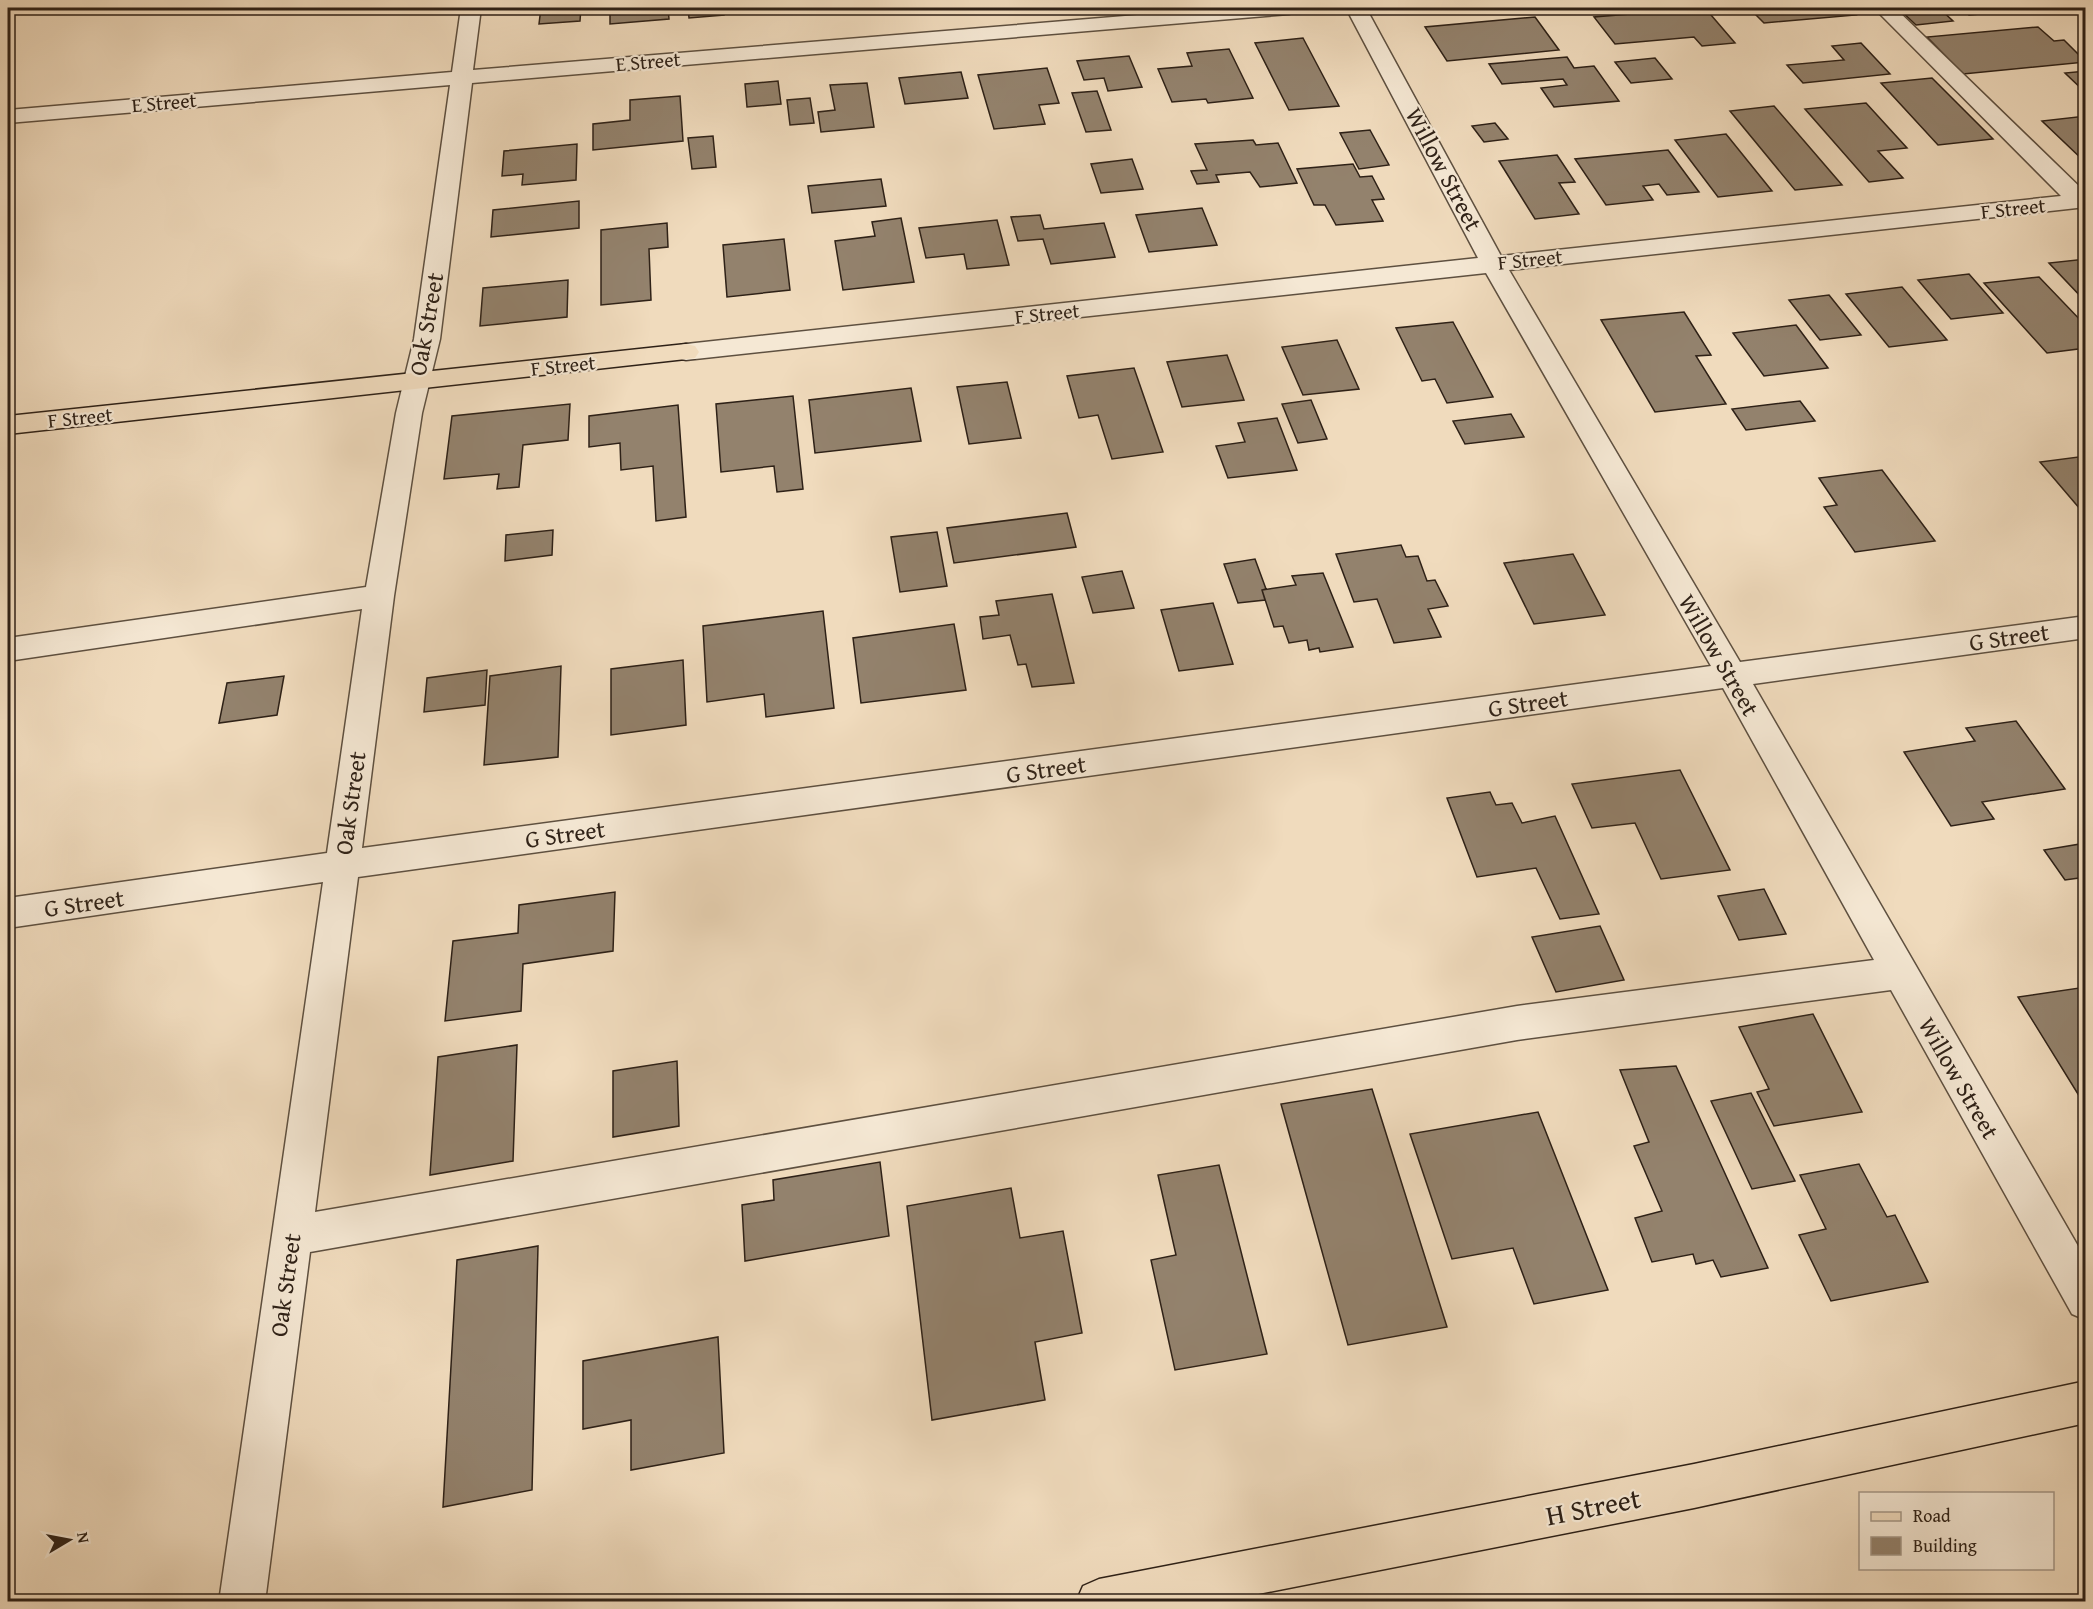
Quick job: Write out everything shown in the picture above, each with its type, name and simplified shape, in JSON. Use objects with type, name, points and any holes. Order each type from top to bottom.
[{"type":"main road","name":"F Street","points":[[8,425],[686,352]]},
{"type":"main road","name":"H Street","points":[[1099,1602],[1694,1486],[2085,1402]]},
{"type":"street","name":"Oak Street","points":[[243,1602],[378,596],[416,381],[427,339],[471,8]]},
{"type":"street","name":"E Street","points":[[8,116],[1289,8]]},
{"type":"street","name":"Willow Street","points":[[1356,8],[1513,300],[1732,675],[2085,1300]]},
{"type":"street","points":[[1884,8],[2082,201]]},
{"type":"street","name":"F Street","points":[[686,352],[2082,201]]},
{"type":"street","points":[[8,649],[378,596]]},
{"type":"street","name":"G Street","points":[[8,913],[2085,627]]},
{"type":"street","points":[[291,1236],[1517,1023],[1898,972]]},
{"type":"building","points":[[541,8],[581,8],[580,21],[539,24]]},
{"type":"building","points":[[610,8],[668,8],[669,19],[610,24]]},
{"type":"building","points":[[688,8],[723,8],[724,15],[689,18]]},
{"type":"building","points":[[1705,8],[1735,43],[1702,46],[1694,37],[1615,44],[1594,17]]},
{"type":"building","points":[[1749,8],[1849,8],[1856,15],[1764,23]]},
{"type":"building","points":[[1898,8],[1939,8],[1953,21],[1916,25]]},
{"type":"building","points":[[1961,8],[2026,8],[2029,10],[1969,15]]},
{"type":"building","points":[[1535,17],[1559,50],[1447,61],[1425,27]]},
{"type":"building","points":[[2038,27],[2054,41],[2064,40],[2086,62],[1963,74],[1927,37]]},
{"type":"building","points":[[1303,38],[1339,106],[1289,110],[1255,43]]},
{"type":"building","points":[[1861,43],[1890,74],[1803,83],[1787,65],[1844,60],[1832,46]]},
{"type":"building","points":[[1229,49],[1253,98],[1208,103],[1206,99],[1172,102],[1158,69],[1192,66],[1187,53]]},
{"type":"building","points":[[1129,56],[1142,87],[1108,91],[1104,78],[1084,80],[1077,61]]},
{"type":"building","points":[[1567,57],[1574,68],[1594,66],[1619,101],[1554,107],[1541,88],[1567,85],[1563,79],[1502,84],[1489,64]]},
{"type":"building","points":[[1655,58],[1672,79],[1631,83],[1615,62]]},
{"type":"building","points":[[1047,68],[1059,103],[1039,105],[1045,124],[994,129],[978,75]]},
{"type":"building","points":[[2086,71],[2086,93],[2065,73]]},
{"type":"building","points":[[961,72],[968,98],[905,104],[899,78]]},
{"type":"building","points":[[1932,78],[1993,139],[1938,145],[1881,83]]},
{"type":"building","points":[[778,81],[781,104],[747,107],[745,84]]},
{"type":"building","points":[[867,83],[874,127],[821,132],[818,112],[835,110],[830,85]]},
{"type":"building","points":[[1097,91],[1111,130],[1086,132],[1072,93]]},
{"type":"building","points":[[680,96],[683,141],[593,150],[593,124],[630,120],[630,100]]},
{"type":"building","points":[[810,98],[814,123],[790,125],[787,100]]},
{"type":"building","points":[[1866,103],[1907,148],[1878,151],[1903,178],[1869,182],[1805,109]]},
{"type":"building","points":[[1774,106],[1842,185],[1795,190],[1730,111]]},
{"type":"building","points":[[2086,116],[2086,162],[2085,162],[2042,121]]},
{"type":"building","points":[[1495,123],[1508,139],[1484,142],[1472,126]]},
{"type":"building","points":[[1370,130],[1389,165],[1359,169],[1340,133]]},
{"type":"building","points":[[1726,134],[1772,191],[1718,197],[1675,140]]},
{"type":"building","points":[[713,136],[716,167],[692,169],[688,138]]},
{"type":"building","points":[[1253,140],[1256,145],[1278,143],[1297,183],[1260,187],[1250,172],[1216,175],[1219,182],[1197,184],[1191,171],[1207,170],[1195,144]]},
{"type":"building","points":[[577,144],[576,180],[522,185],[523,174],[502,176],[504,151]]},
{"type":"building","points":[[1668,150],[1699,192],[1667,195],[1659,184],[1643,186],[1653,200],[1606,205],[1575,159]]},
{"type":"building","points":[[1557,155],[1575,182],[1559,183],[1579,214],[1535,219],[1499,161]]},
{"type":"building","points":[[1132,159],[1143,189],[1101,193],[1091,164]]},
{"type":"building","points":[[1353,164],[1360,177],[1372,176],[1384,199],[1372,200],[1383,221],[1336,225],[1325,205],[1314,205],[1297,169]]},
{"type":"building","points":[[881,179],[886,206],[812,213],[808,186]]},
{"type":"building","points":[[579,201],[579,228],[491,237],[493,210]]},
{"type":"building","points":[[1202,208],[1217,245],[1149,252],[1136,215]]},
{"type":"building","points":[[1040,215],[1044,229],[1104,223],[1115,257],[1051,264],[1043,239],[1018,241],[1011,217]]},
{"type":"building","points":[[901,218],[914,282],[843,290],[835,241],[875,236],[872,222]]},
{"type":"building","points":[[997,220],[1009,265],[967,269],[964,254],[926,258],[919,228]]},
{"type":"building","points":[[667,223],[668,247],[649,249],[651,300],[601,305],[601,230]]},
{"type":"building","points":[[784,239],[790,290],[727,297],[723,245]]},
{"type":"building","points":[[2086,259],[2086,302],[2049,263]]},
{"type":"building","points":[[1969,274],[2003,313],[1951,319],[1918,280]]},
{"type":"building","points":[[2039,277],[2086,326],[2086,348],[2047,353],[1984,283]]},
{"type":"building","points":[[568,280],[567,317],[480,326],[483,288]]},
{"type":"building","points":[[1902,287],[1947,340],[1889,347],[1846,294]]},
{"type":"building","points":[[1829,295],[1861,335],[1820,340],[1789,300]]},
{"type":"building","points":[[1684,312],[1711,355],[1696,356],[1726,404],[1655,412],[1601,320]]},
{"type":"building","points":[[1453,322],[1493,397],[1447,403],[1435,379],[1422,381],[1396,328]]},
{"type":"building","points":[[1796,325],[1828,368],[1764,376],[1733,333]]},
{"type":"building","points":[[1337,340],[1359,389],[1303,395],[1282,347]]},
{"type":"building","points":[[1227,355],[1244,400],[1182,407],[1167,362]]},
{"type":"building","points":[[1134,368],[1163,452],[1112,459],[1098,415],[1079,418],[1067,376]]},
{"type":"building","points":[[1007,382],[1021,438],[969,444],[957,387]]},
{"type":"building","points":[[911,388],[921,441],[815,453],[809,400]]},
{"type":"building","points":[[793,396],[803,489],[777,492],[774,466],[721,472],[716,404]]},
{"type":"building","points":[[1311,400],[1327,439],[1298,443],[1282,404]]},
{"type":"building","points":[[1800,401],[1815,421],[1746,430],[1732,409]]},
{"type":"building","points":[[570,404],[568,440],[523,445],[519,487],[497,489],[499,474],[444,479],[452,416]]},
{"type":"building","points":[[678,405],[686,517],[656,521],[653,466],[621,470],[620,443],[589,447],[589,416]]},
{"type":"building","points":[[1511,414],[1524,437],[1465,444],[1453,421]]},
{"type":"building","points":[[1277,418],[1297,470],[1228,478],[1216,446],[1245,442],[1238,423]]},
{"type":"building","points":[[2086,456],[2086,516],[2040,462]]},
{"type":"building","points":[[1882,470],[1935,541],[1855,552],[1824,507],[1837,505],[1819,478]]},
{"type":"building","points":[[1067,513],[1076,547],[954,563],[947,528]]},
{"type":"building","points":[[553,530],[552,555],[505,561],[506,535]]},
{"type":"building","points":[[937,532],[947,586],[900,592],[891,537]]},
{"type":"building","points":[[1401,545],[1406,557],[1418,556],[1427,581],[1435,580],[1448,606],[1428,609],[1441,637],[1394,643],[1377,599],[1354,602],[1336,554]]},
{"type":"building","points":[[1573,554],[1605,615],[1534,624],[1504,563]]},
{"type":"building","points":[[1255,559],[1266,589],[1262,590],[1265,600],[1238,603],[1224,564]]},
{"type":"building","points":[[1122,571],[1134,608],[1093,613],[1082,577]]},
{"type":"building","points":[[1323,573],[1353,647],[1320,652],[1319,648],[1309,650],[1307,640],[1289,643],[1283,626],[1274,627],[1262,590],[1296,585],[1292,576]]},
{"type":"building","points":[[1052,594],[1074,683],[1032,687],[1026,664],[1018,665],[1010,635],[983,639],[980,617],[999,615],[996,601]]},
{"type":"building","points":[[1213,603],[1233,664],[1179,671],[1161,610]]},
{"type":"building","points":[[823,611],[834,708],[766,717],[764,694],[707,702],[703,626]]},
{"type":"building","points":[[954,624],[966,690],[861,703],[853,638]]},
{"type":"building","points":[[683,660],[686,725],[611,735],[611,669]]},
{"type":"building","points":[[561,666],[558,757],[484,765],[490,676]]},
{"type":"building","points":[[487,670],[485,705],[424,712],[427,678]]},
{"type":"building","points":[[284,676],[277,715],[219,723],[227,683]]},
{"type":"building","points":[[2016,721],[2065,789],[1982,802],[1994,819],[1951,826],[1904,752],[1975,741],[1966,728]]},
{"type":"building","points":[[1680,770],[1730,870],[1661,879],[1635,823],[1592,828],[1572,784]]},
{"type":"building","points":[[1490,792],[1496,805],[1512,803],[1522,823],[1555,816],[1599,914],[1560,919],[1536,868],[1477,877],[1447,798]]},
{"type":"building","points":[[2086,843],[2086,877],[2065,880],[2044,850]]},
{"type":"building","points":[[1764,889],[1786,934],[1739,940],[1718,896]]},
{"type":"building","points":[[615,892],[613,951],[523,964],[521,1011],[445,1021],[453,941],[518,933],[519,905]]},
{"type":"building","points":[[1600,926],[1624,980],[1556,992],[1532,937]]},
{"type":"building","points":[[2086,987],[2086,1107],[2018,997]]},
{"type":"building","points":[[1813,1014],[1862,1112],[1774,1126],[1757,1092],[1769,1089],[1739,1027]]},
{"type":"building","points":[[517,1045],[513,1161],[430,1175],[438,1057]]},
{"type":"building","points":[[677,1061],[679,1126],[613,1137],[613,1071]]},
{"type":"building","points":[[1676,1066],[1768,1268],[1721,1277],[1713,1260],[1696,1264],[1693,1254],[1652,1262],[1635,1218],[1662,1211],[1634,1146],[1649,1142],[1620,1070]]},
{"type":"building","points":[[1372,1089],[1447,1327],[1348,1345],[1281,1104]]},
{"type":"building","points":[[1751,1093],[1795,1181],[1752,1189],[1711,1101]]},
{"type":"building","points":[[1538,1112],[1608,1290],[1534,1304],[1513,1248],[1452,1259],[1410,1134]]},
{"type":"building","points":[[880,1162],[889,1236],[745,1261],[742,1205],[774,1200],[773,1180]]},
{"type":"building","points":[[1859,1164],[1887,1217],[1895,1215],[1928,1282],[1831,1301],[1799,1235],[1826,1229],[1800,1175]]},
{"type":"building","points":[[1219,1165],[1267,1354],[1175,1370],[1151,1260],[1176,1255],[1158,1175]]},
{"type":"building","points":[[1011,1188],[1020,1238],[1063,1231],[1082,1333],[1035,1342],[1045,1400],[932,1420],[907,1206]]},
{"type":"building","points":[[538,1246],[532,1490],[443,1507],[457,1260]]},
{"type":"building","points":[[718,1337],[724,1453],[631,1470],[631,1420],[583,1429],[583,1361]]}]
